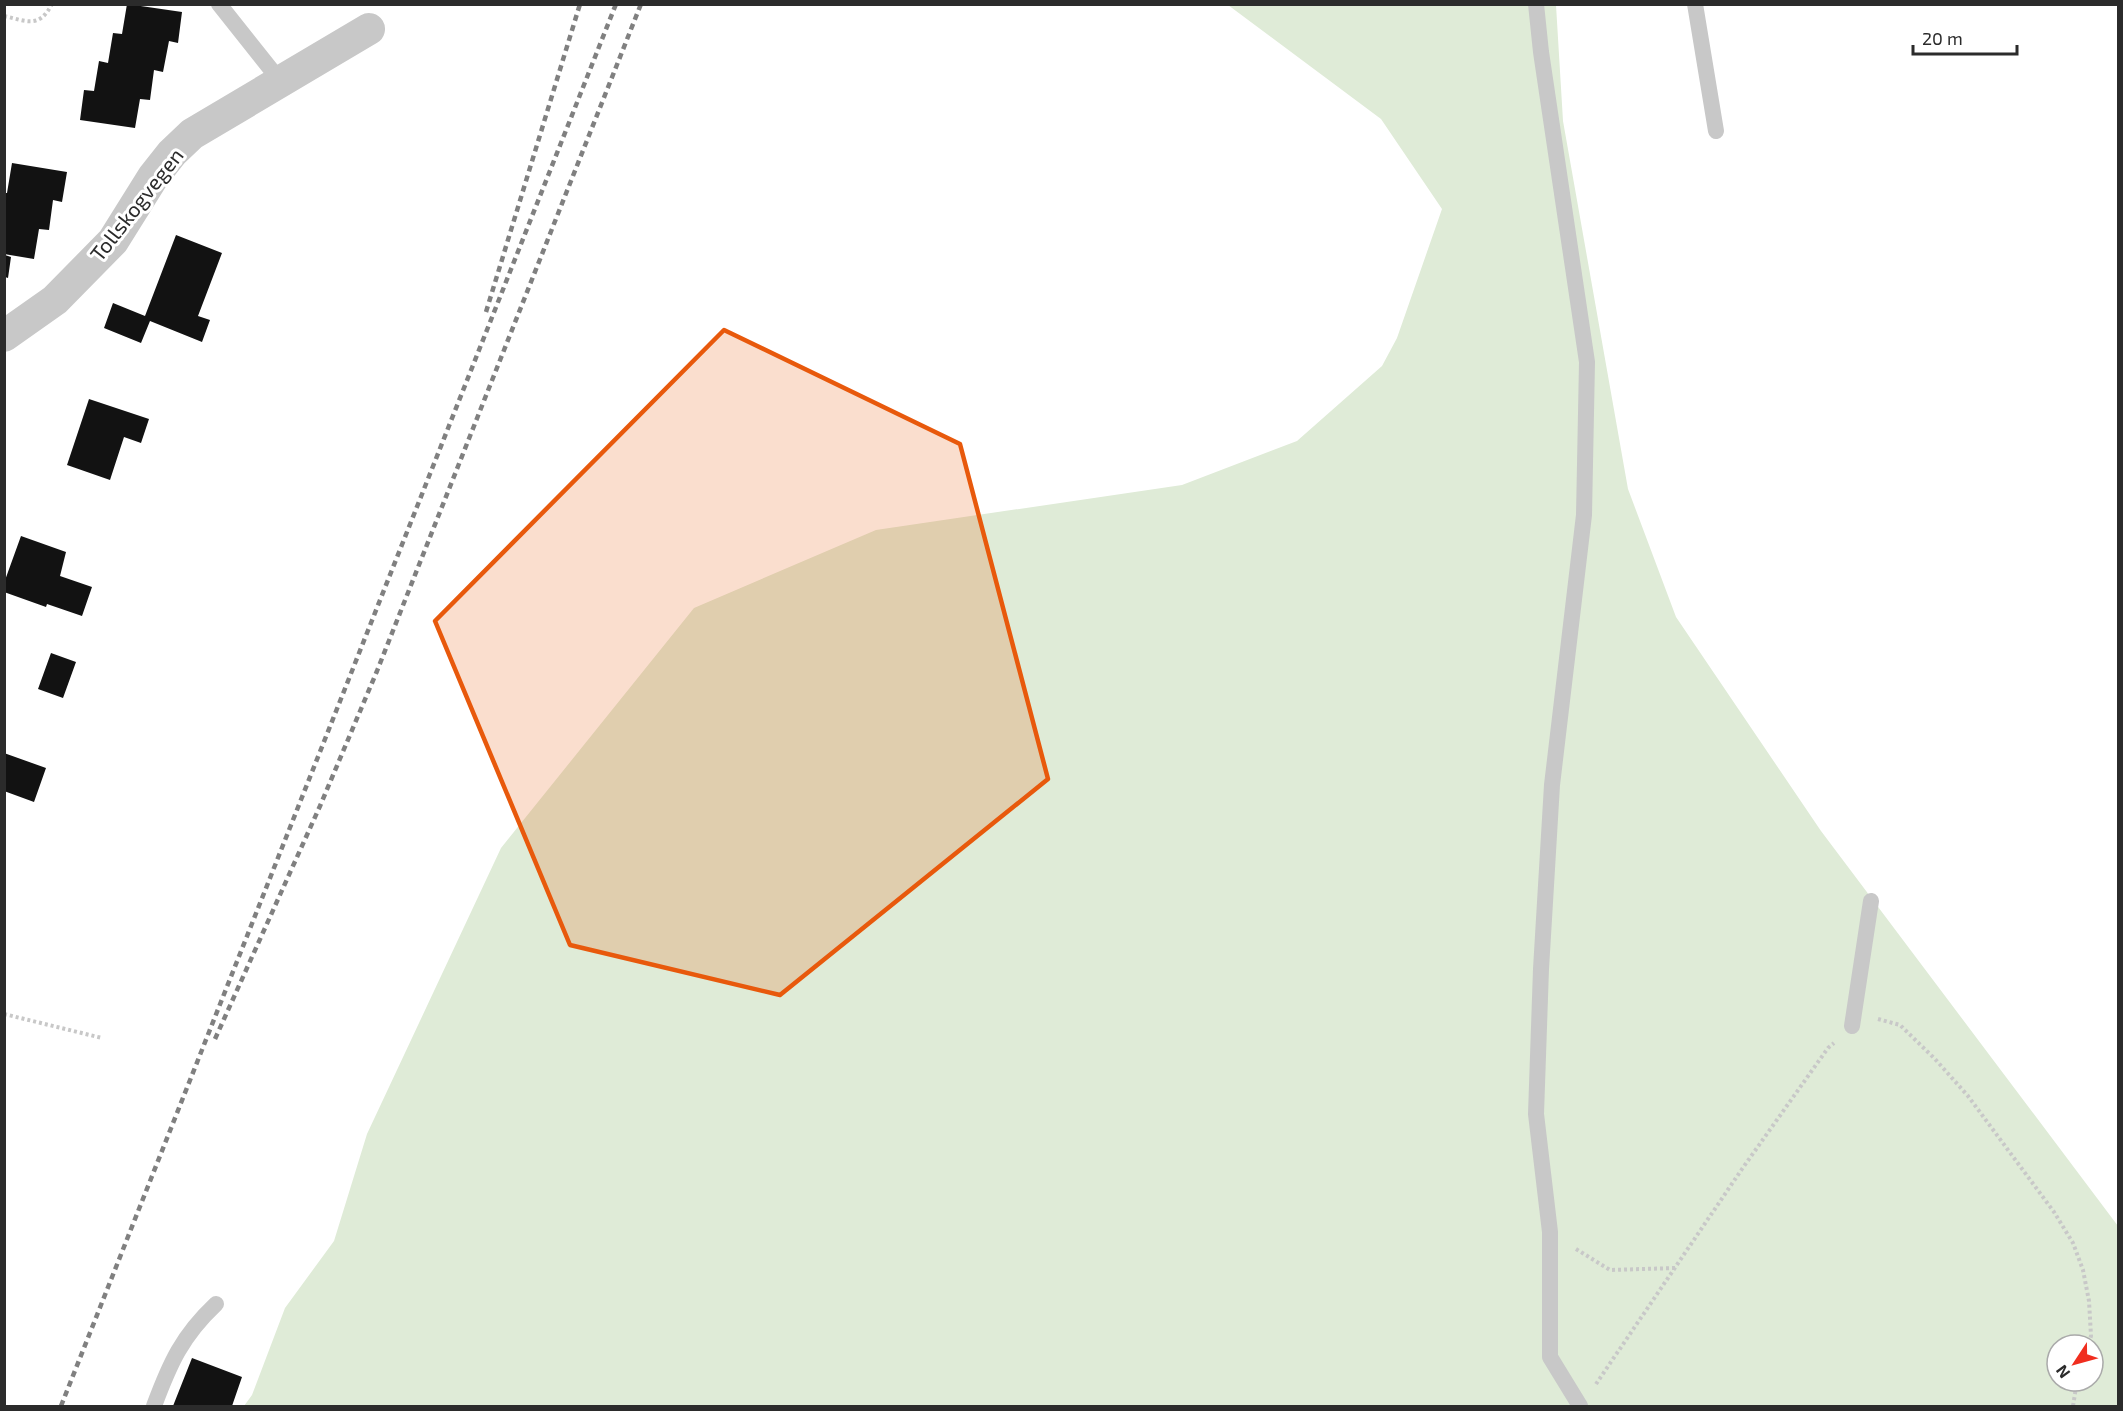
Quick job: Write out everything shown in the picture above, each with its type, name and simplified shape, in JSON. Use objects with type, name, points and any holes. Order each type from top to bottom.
[{"type":"street","name":"Tollskogvegen","points":[[4,336],[55,300],[113,241],[153,177],[172,153],[192,134],[369,29]]},
{"type":"lane","points":[[219,4],[281,82]]},
{"type":"lane","points":[[1536,4],[1587,362],[1584,515],[1552,785],[1541,969],[1536,1114],[1550,1232],[1550,1357],[1580,1407]]},
{"type":"lane","points":[[1695,4],[1716,130]]},
{"type":"lane","points":[[1852,1026],[1871,901]]},
{"type":"lane","points":[[154,1407],[178,1348],[197,1322],[216,1304]]},
{"type":"path","points":[[4,16],[34,22],[42,19],[52,4]]},
{"type":"path","points":[[4,1014],[102,1038]]},
{"type":"path","points":[[1594,1387],[1742,1169],[1828,1048],[1852,1026],[1874,1018],[1900,1025],[1935,1059],[1968,1096],[2055,1212],[2073,1243],[2083,1270],[2089,1301],[2091,1333]]},
{"type":"path","points":[[1550,1232],[1610,1270],[1676,1268]]},
{"type":"highlighted area","points":[[724,330],[960,444],[1048,779],[780,995],[570,945],[435,621]]},
{"type":"green space","points":[[1228,5],[1556,5],[1563,121],[1628,489],[1676,617],[1821,831],[2118,1226],[2118,1406],[244,1406],[252,1395],[285,1308],[334,1241],[367,1134],[501,848],[694,608],[876,530],[1182,485],[1297,441],[1382,366],[1397,338],[1442,209],[1381,119]]},
{"type":"building","points":[[127,4],[182,12],[178,43],[169,41],[163,72],[154,70],[150,100],[140,99],[135,128],[80,120],[84,90],[94,91],[99,61],[108,63],[113,33],[122,34]]},
{"type":"building","points":[[12,163],[67,172],[62,202],[53,200],[49,230],[39,229],[34,259],[4,254],[4,193],[7,193]]},
{"type":"building","points":[[176,235],[222,253],[198,316],[210,320],[202,342],[150,321],[141,343],[104,328],[113,303],[145,316]]},
{"type":"building","points":[[5,255],[11,257],[8,278],[5,277]]},
{"type":"building","points":[[89,399],[149,419],[141,443],[124,437],[110,480],[67,465]]},
{"type":"building","points":[[21,536],[66,552],[60,576],[92,587],[82,616],[47,604],[46,607],[4,592],[4,583]]},
{"type":"building","points":[[51,653],[76,662],[63,698],[38,689]]},
{"type":"building","points":[[4,753],[46,768],[34,802],[4,791]]},
{"type":"building","points":[[192,1358],[242,1377],[232,1406],[173,1406]]},
{"type":"railway","points":[[486,312],[580,4]]},
{"type":"railway","points":[[61,1406],[616,4]]},
{"type":"railway","points":[[215,1039],[320,806],[377,671],[641,4]]}]
